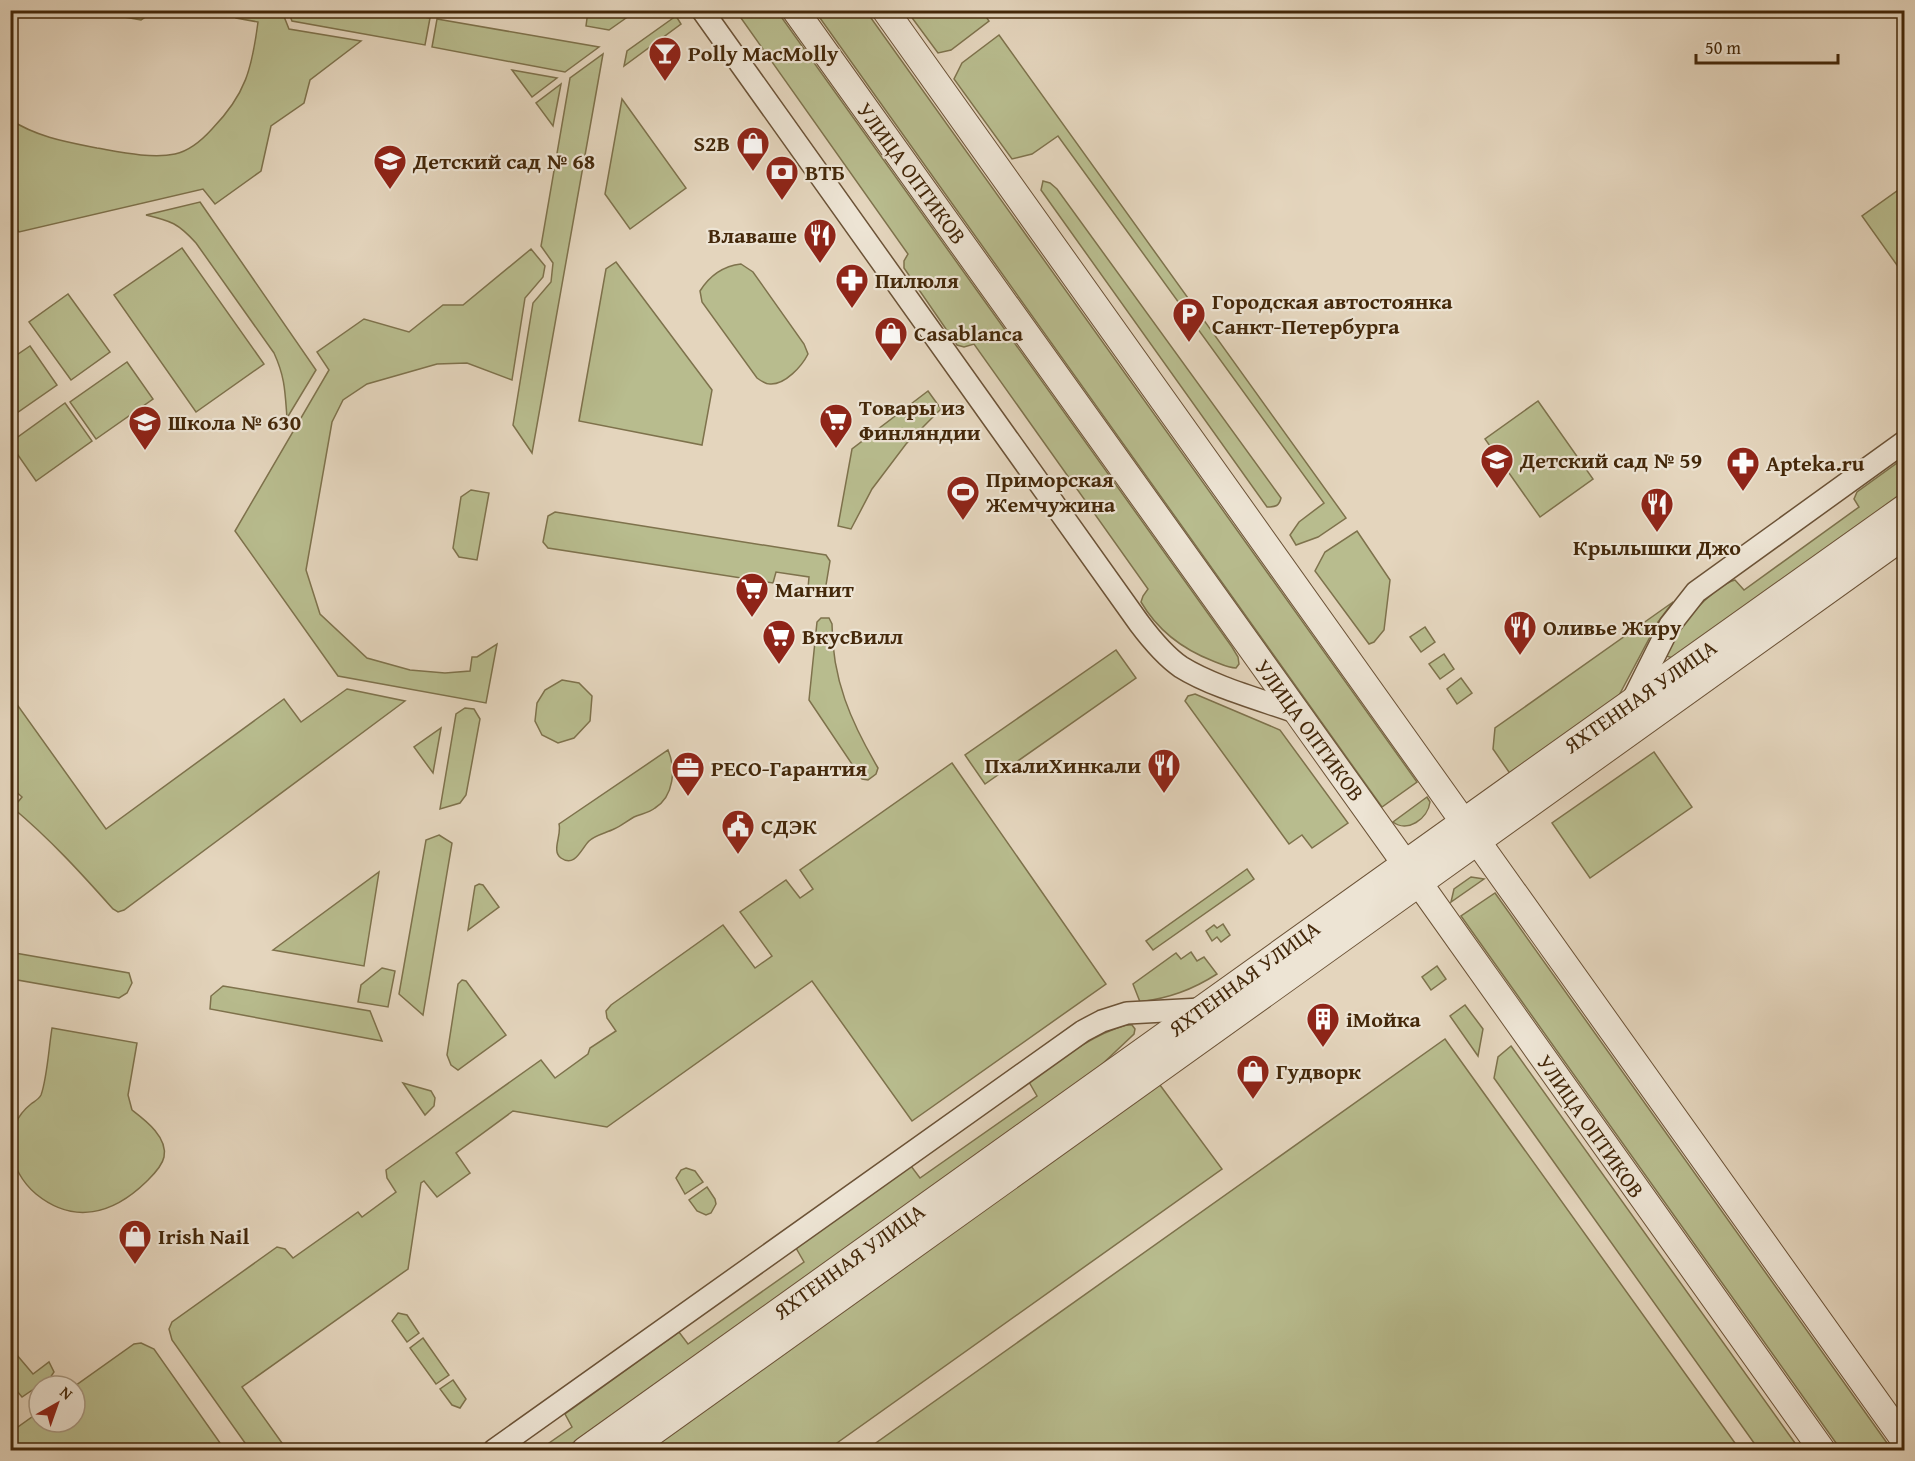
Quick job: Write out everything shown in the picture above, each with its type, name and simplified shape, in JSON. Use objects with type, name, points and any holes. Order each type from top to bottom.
[{"type":"street","points":[[702,10],[1159,647],[1181,667],[1210,681],[1298,713]]},
{"type":"street","name":"УЛИЦА ОПТИКОВ","points":[[795,10],[1822,1450]]},
{"type":"street","points":[[885,10],[1905,1440]]},
{"type":"street","points":[[1631,703],[1670,625],[1696,592],[1905,442]]},
{"type":"street","name":"ЯХТЕННАЯ УЛИЦА","points":[[1471,831],[1631,703],[1905,508]]},
{"type":"street","name":"ЯХТЕННАЯ УЛИЦА","points":[[628,1450],[1412,873],[1905,536]]},
{"type":"street","name":"ЯХТЕННАЯ УЛИЦА","points":[[585,1450],[1201,1009],[1412,873]]},
{"type":"street","points":[[494,1450],[1083,1031],[1102,1021],[1127,1013],[1201,1009]]},
{"type":"green space","points":[[588,10],[636,11],[609,30],[586,26]]},
{"type":"green space","points":[[90,11],[151,11],[141,20]]},
{"type":"green space","points":[[231,11],[283,14],[289,29],[361,41],[310,80],[304,103],[271,126],[261,171],[215,204],[203,189],[19,232],[11,221],[11,120],[31,131],[52,138],[116,151],[156,156],[175,154],[185,150],[204,137],[223,116],[233,104],[246,80],[258,22],[236,18]]},
{"type":"green space","points":[[288,11],[388,11],[430,18],[425,45],[292,21]]},
{"type":"green space","points":[[736,11],[777,11],[1232,647],[1238,657],[1239,664],[1236,668],[1224,666],[1191,651],[1155,622],[1141,602],[1148,589],[974,344],[964,347],[957,345],[904,268],[904,261],[908,254]]},
{"type":"green space","points":[[815,11],[866,11],[1417,782],[1382,807]]},
{"type":"green space","points":[[907,11],[982,11],[989,21],[951,50],[938,53]]},
{"type":"green space","points":[[676,16],[681,24],[624,66],[627,51]]},
{"type":"green space","points":[[437,19],[599,47],[565,72],[432,47]]},
{"type":"green space","points":[[999,35],[1346,518],[1318,537],[1296,545],[1290,535],[1299,522],[1324,503],[1058,136],[1032,154],[1012,159],[954,79],[962,63]]},
{"type":"green space","points":[[603,54],[532,453],[513,425],[533,303],[551,282],[553,263],[541,246],[570,78]]},
{"type":"green space","points":[[512,70],[557,78],[532,97]]},
{"type":"green space","points":[[561,84],[553,126],[536,103]]},
{"type":"green space","points":[[622,99],[686,188],[630,229],[605,194]]},
{"type":"green space","points":[[1043,181],[1057,189],[1281,498],[1277,506],[1267,507],[1041,190]]},
{"type":"green space","points":[[1904,186],[1904,275],[1862,216]]},
{"type":"green space","points":[[200,202],[316,370],[287,418],[282,377],[274,353],[196,243],[174,224],[146,215]]},
{"type":"green space","points":[[182,248],[264,364],[196,412],[114,295]]},
{"type":"green space","points":[[531,249],[545,266],[543,277],[525,298],[512,380],[467,363],[437,364],[367,384],[343,400],[332,422],[306,570],[320,614],[367,658],[410,670],[445,673],[470,671],[472,657],[477,657],[497,644],[486,703],[338,676],[235,531],[329,370],[317,352],[364,319],[409,332],[443,305],[463,305]]},
{"type":"green space","points":[[616,262],[712,390],[702,445],[579,421],[606,269]]},
{"type":"green space","points":[[741,264],[753,272],[804,344],[808,354],[792,374],[776,383],[770,384],[757,378],[702,302],[700,291],[708,280],[723,269]]},
{"type":"green space","points":[[68,294],[110,352],[71,380],[29,322]]},
{"type":"green space","points":[[30,346],[57,385],[11,417],[11,359]]},
{"type":"green space","points":[[127,362],[153,399],[96,439],[70,402]]},
{"type":"green space","points":[[928,391],[941,409],[906,444],[872,489],[851,529],[838,526],[852,449]]},
{"type":"green space","points":[[1538,401],[1593,479],[1540,517],[1485,439]]},
{"type":"green space","points":[[65,403],[92,441],[36,481],[11,442]]},
{"type":"green space","points":[[1904,458],[1904,493],[1673,658],[1666,656],[1667,648],[1682,625],[1716,591],[1735,580],[1744,590],[1859,507],[1854,499],[1857,492]]},
{"type":"green space","points":[[471,490],[489,493],[477,560],[459,557],[453,548],[461,497]]},
{"type":"green space","points":[[555,512],[826,555],[830,561],[826,585],[820,590],[808,588],[809,577],[776,572],[773,583],[548,548],[543,542],[548,516]]},
{"type":"green space","points":[[1357,531],[1390,580],[1384,630],[1374,642],[1369,644],[1315,571],[1325,552]]},
{"type":"green space","points":[[1673,602],[1658,622],[1616,701],[1511,775],[1493,749],[1495,728]]},
{"type":"green space","points":[[821,618],[829,618],[832,624],[839,682],[859,734],[878,768],[876,774],[868,780],[862,779],[809,700],[817,622]]},
{"type":"green space","points":[[1425,627],[1435,642],[1421,652],[1410,637]]},
{"type":"green space","points":[[1116,650],[1136,678],[985,784],[965,755]]},
{"type":"green space","points":[[1444,654],[1454,669],[1440,679],[1429,664]]},
{"type":"green space","points":[[1461,678],[1472,693],[1457,704],[1447,689]]},
{"type":"green space","points":[[562,680],[579,683],[592,696],[590,721],[574,738],[558,743],[542,735],[535,721],[537,703],[545,690]]},
{"type":"green space","points":[[347,689],[405,701],[124,910],[118,912],[113,909],[77,869],[13,808],[22,797],[11,787],[11,696],[106,829],[284,699],[301,722]]},
{"type":"green space","points":[[1195,694],[1280,730],[1348,823],[1312,848],[1302,835],[1289,844],[1185,701],[1188,696]]},
{"type":"green space","points":[[465,708],[474,709],[480,719],[466,795],[460,803],[440,809],[456,714]]},
{"type":"green space","points":[[441,728],[433,773],[414,747]]},
{"type":"green space","points":[[668,750],[672,765],[672,782],[661,803],[617,828],[591,839],[574,859],[566,860],[558,855],[559,824]]},
{"type":"green space","points":[[1654,752],[1692,807],[1590,878],[1552,823]]},
{"type":"green space","points":[[952,763],[1106,984],[912,1121],[812,981],[607,1127],[513,1111],[456,1153],[470,1173],[437,1197],[424,1181],[421,1183],[408,1269],[242,1387],[287,1450],[250,1450],[172,1340],[169,1329],[172,1322],[277,1247],[285,1249],[293,1258],[358,1212],[362,1217],[396,1192],[387,1178],[386,1170],[541,1060],[555,1078],[588,1054],[590,1048],[616,1031],[607,1018],[606,1011],[611,1005],[723,925],[755,968],[772,956],[740,912],[786,880],[800,898],[813,889],[800,870]]},
{"type":"green space","points":[[1427,797],[1430,802],[1421,819],[1404,826],[1393,822]]},
{"type":"green space","points":[[439,835],[452,843],[423,1015],[399,994],[426,840]]},
{"type":"green space","points":[[1247,869],[1254,879],[1153,950],[1146,941]]},
{"type":"green space","points":[[379,872],[364,966],[273,950]]},
{"type":"green space","points":[[1471,877],[1484,879],[1451,902],[1454,889]]},
{"type":"green space","points":[[483,885],[499,907],[468,930],[475,886]]},
{"type":"green space","points":[[1495,893],[1892,1450],[1841,1450],[1461,916]]},
{"type":"green space","points":[[1223,924],[1230,935],[1221,942],[1217,937],[1212,941],[1206,931],[1214,925],[1217,928]]},
{"type":"green space","points":[[1191,952],[1197,961],[1204,957],[1217,974],[1180,993],[1140,1002],[1133,984],[1176,953],[1181,959]]},
{"type":"green space","points":[[15,953],[129,973],[132,983],[127,993],[119,998],[12,979],[11,959]]},
{"type":"green space","points":[[1437,966],[1446,979],[1431,990],[1422,977]]},
{"type":"green space","points":[[382,968],[395,971],[388,1007],[358,1002],[361,985]]},
{"type":"green space","points":[[462,980],[466,981],[506,1035],[458,1070],[451,1065],[447,1055],[458,984]]},
{"type":"green space","points":[[223,986],[370,1011],[382,1041],[210,1009],[211,996]]},
{"type":"green space","points":[[1465,1005],[1483,1029],[1478,1056],[1450,1016]]},
{"type":"green space","points":[[1126,1025],[1132,1025],[1135,1029],[1134,1034],[1097,1069],[563,1450],[539,1450],[572,1427],[565,1414],[679,1332],[688,1344],[804,1262],[796,1248],[911,1166],[920,1178],[1037,1096],[1029,1082],[1087,1042]]},
{"type":"green space","points":[[52,1028],[137,1043],[128,1095],[132,1110],[149,1124],[163,1143],[163,1161],[146,1182],[120,1202],[93,1212],[65,1210],[50,1204],[36,1194],[19,1174],[12,1154],[13,1134],[18,1118],[41,1095]]},
{"type":"green space","points":[[1445,1039],[1740,1450],[866,1450]]},
{"type":"green space","points":[[1511,1046],[1800,1450],[1759,1450],[1494,1078],[1498,1057]]},
{"type":"green space","points":[[1157,1081],[1222,1169],[827,1450],[640,1450]]},
{"type":"green space","points":[[403,1083],[431,1091],[435,1098],[434,1106],[425,1115]]},
{"type":"green space","points":[[686,1168],[695,1171],[703,1182],[685,1194],[676,1178],[681,1170]]},
{"type":"green space","points":[[707,1187],[716,1204],[711,1213],[706,1215],[697,1211],[689,1200]]},
{"type":"green space","points":[[398,1313],[407,1315],[419,1333],[407,1342],[392,1321]]},
{"type":"green space","points":[[423,1338],[449,1375],[436,1384],[410,1348]]},
{"type":"green space","points":[[141,1343],[154,1349],[225,1450],[11,1450],[11,1432],[27,1421],[27,1434],[87,1434],[87,1377],[134,1344]]},
{"type":"green space","points":[[11,1348],[33,1374],[27,1374],[27,1394],[22,1397],[11,1384]]},
{"type":"green space","points":[[49,1362],[54,1372],[53,1374],[33,1374]]},
{"type":"green space","points":[[453,1380],[466,1399],[460,1408],[452,1405],[440,1389]]},
{"type":"place","name":"Polly MacMolly","points":[[665,82]]},
{"type":"place","name":"S2B","points":[[753,172]]},
{"type":"place","name":"Детский сад № 68","points":[[390,190]]},
{"type":"place","name":"ВТБ","points":[[782,201]]},
{"type":"place","name":"Влаваше","points":[[820,264]]},
{"type":"place","name":"Пилюля","points":[[852,309]]},
{"type":"place","name":"Городская автостоянка Санкт-Петербурга","points":[[1189,343]]},
{"type":"place","name":"Casablanca","points":[[891,362]]},
{"type":"place","name":"Товары из Финляндии","points":[[836,449]]},
{"type":"place","name":"Школа № 630","points":[[145,451]]},
{"type":"place","name":"Детский сад № 59","points":[[1497,489]]},
{"type":"place","name":"Apteka.ru","points":[[1743,492]]},
{"type":"place","name":"Приморская Жемчужина","points":[[963,521]]},
{"type":"place","name":"Крылышки Джо","points":[[1657,533]]},
{"type":"place","name":"Магнит","points":[[752,618]]},
{"type":"place","name":"Оливье Жиру","points":[[1520,656]]},
{"type":"place","name":"ВкусВилл","points":[[779,665]]},
{"type":"place","name":"ПхалиХинкали","points":[[1164,794]]},
{"type":"place","name":"РЕСО-Гарантия","points":[[688,797]]},
{"type":"place","name":"СДЭК","points":[[738,855]]},
{"type":"place","name":"iМойка","points":[[1323,1048]]},
{"type":"place","name":"Гудворк","points":[[1253,1100]]},
{"type":"place","name":"Irish Nail","points":[[135,1265]]}]
